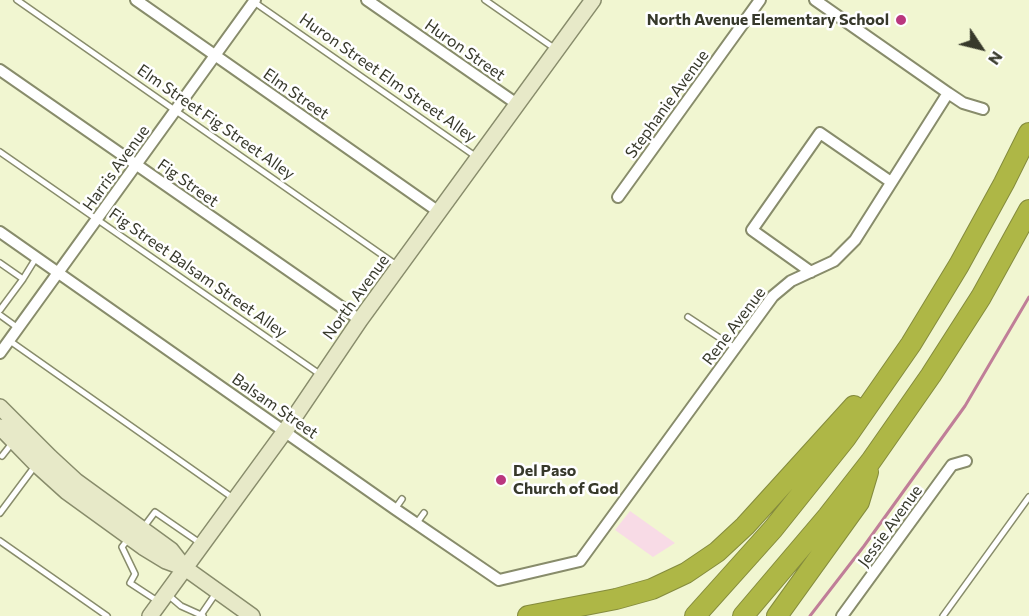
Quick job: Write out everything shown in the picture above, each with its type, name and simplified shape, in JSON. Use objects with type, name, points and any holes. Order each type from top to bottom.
[{"type":"highway","points":[[695,616],[773,529],[844,438],[910,344],[959,265],[1029,133]]},
{"type":"highway","points":[[744,616],[871,461],[931,375],[981,297],[1029,210]]},
{"type":"highway","points":[[528,616],[616,599],[652,589],[686,573],[717,552],[753,517],[910,344]]},
{"type":"highway","points":[[777,616],[859,501],[871,461]]},
{"type":"street","name":"Elm Street","points":[[136,0],[440,212]]},
{"type":"street","name":"Huron Street","points":[[367,0],[517,104]]},
{"type":"street","name":"North Avenue","points":[[150,616],[285,431],[360,320],[593,0]]},
{"type":"street","name":"Stephanie Avenue","points":[[618,197],[760,0]]},
{"type":"street","points":[[815,0],[963,103],[983,109]]},
{"type":"street","name":"Harris Avenue","points":[[0,353],[98,220],[253,1]]},
{"type":"street","name":"Fig Street","points":[[0,70],[360,320]]},
{"type":"street","name":"Rene Avenue","points":[[540,571],[580,561],[773,296],[791,281],[834,261],[846,251],[948,93]]},
{"type":"street","points":[[811,272],[752,230],[820,133],[891,182]]},
{"type":"street","name":"Balsam Street","points":[[0,232],[499,580],[540,571]]},
{"type":"street","points":[[0,407],[76,481],[171,550],[185,568]]},
{"type":"street","points":[[0,427],[67,492],[129,538],[166,561],[185,568],[245,614]]},
{"type":"street","name":"Jessie Avenue","points":[[842,616],[952,465],[966,461]]},
{"type":"lane","name":"Elm Street Fig Street Alley","points":[[17,0],[399,267]]},
{"type":"lane","points":[[485,0],[558,51]]},
{"type":"lane","name":"Huron Street Elm Street Alley","points":[[253,1],[479,159]]},
{"type":"lane","name":"Fig Street Balsam Street Alley","points":[[0,152],[322,376]]},
{"type":"lane","points":[[0,310],[37,257]]},
{"type":"lane","points":[[0,263],[23,279]]},
{"type":"lane","points":[[0,315],[18,328]]},
{"type":"lane","points":[[688,317],[735,348]]},
{"type":"lane","points":[[9,341],[234,499]]},
{"type":"lane","points":[[2,456],[14,441]]},
{"type":"lane","points":[[0,513],[36,464]]},
{"type":"lane","points":[[944,616],[1029,497]]},
{"type":"lane","points":[[395,509],[402,499]]},
{"type":"lane","points":[[143,528],[155,512],[201,544]]},
{"type":"lane","points":[[416,524],[424,513]]},
{"type":"lane","points":[[129,538],[122,546],[135,574],[130,583],[181,606],[193,614],[202,616],[217,591]]},
{"type":"lane","points":[[0,541],[107,616]]},
{"type":"shaded area","points":[[630,511],[675,543],[653,557],[615,530]]},
{"type":"waterway","points":[[810,616],[864,546],[965,406],[1029,297]]},
{"type":"place","name":"North Avenue Elementary School","points":[[901,20]]},
{"type":"place","name":"Del Paso Church of God","points":[[501,480]]}]
